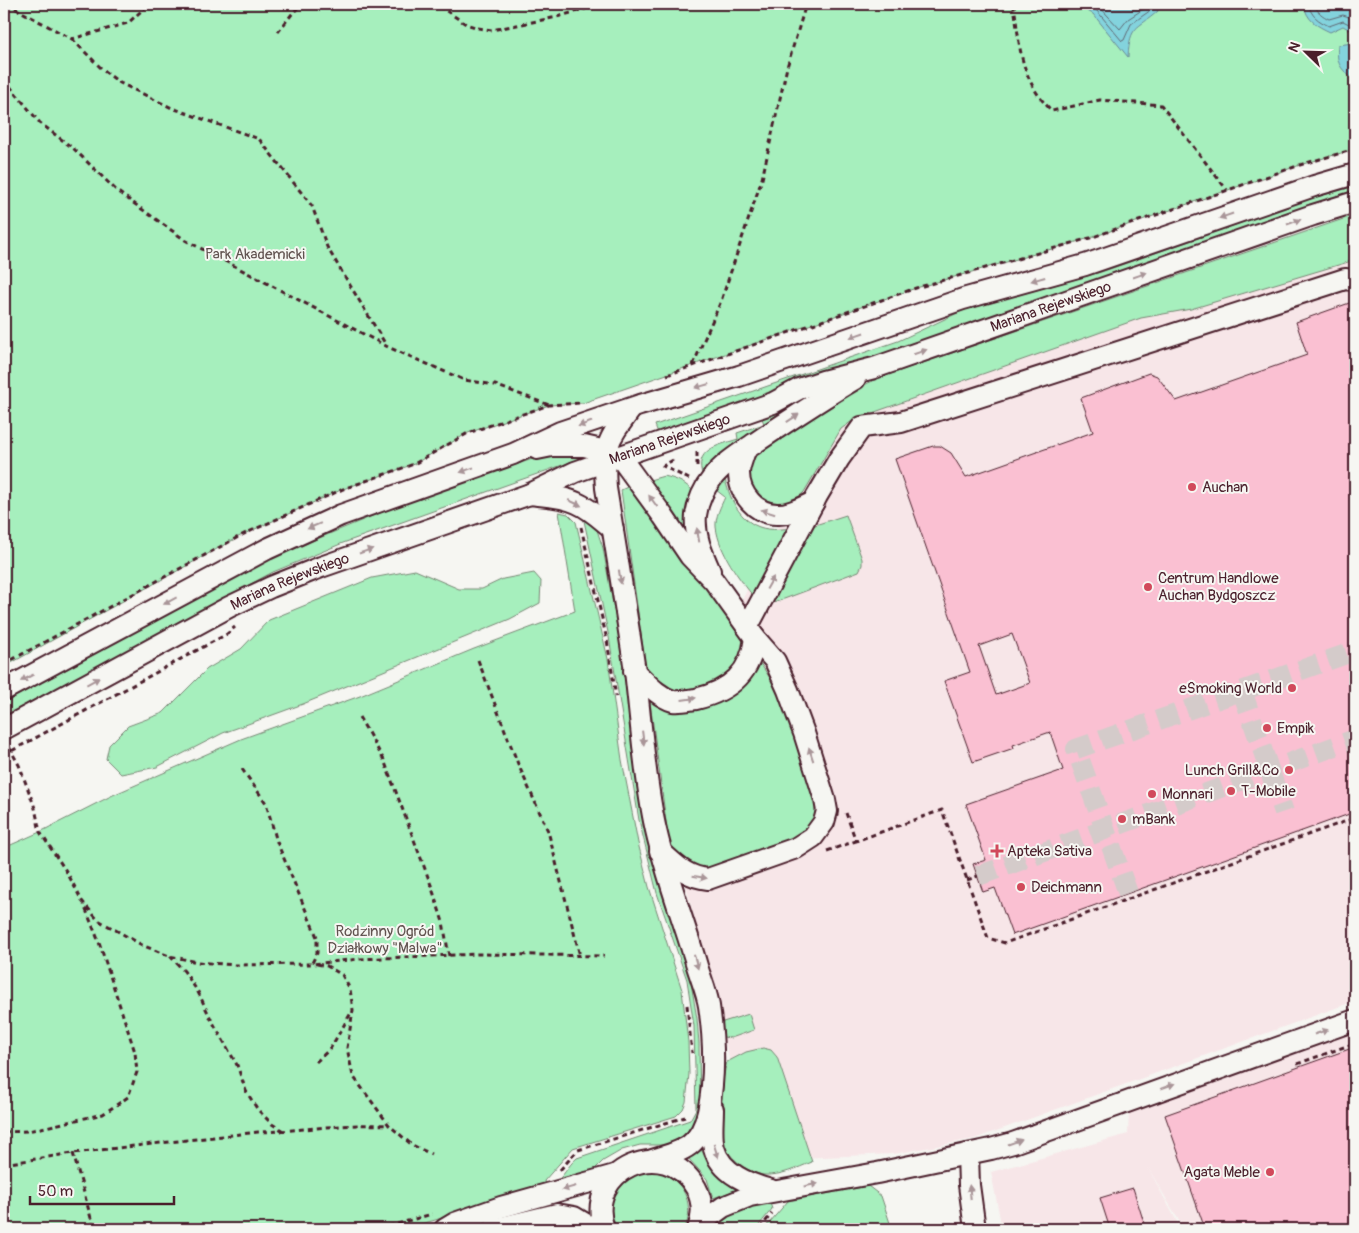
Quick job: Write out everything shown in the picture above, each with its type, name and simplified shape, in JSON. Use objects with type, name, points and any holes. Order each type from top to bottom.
[{"type":"street","name":"Mariana Rejewskiego","points":[[4,690],[297,534],[341,515],[513,454],[560,432],[631,408],[739,376],[963,299],[1085,266],[1314,186],[1355,174]]},
{"type":"street","name":"Mariana Rejewskiego","points":[[6,737],[220,612],[271,587],[321,567],[530,494],[610,456],[654,445],[773,403],[799,389],[874,368],[1355,202]]},
{"type":"street","points":[[634,670],[658,694],[675,701],[701,698],[732,684],[740,677],[751,654],[751,632],[814,502],[839,459],[862,427],[901,422],[1345,279],[1355,280]]},
{"type":"street","points":[[714,581],[697,534],[696,515],[704,490],[713,477],[723,466],[745,450],[816,402],[874,368]]},
{"type":"street","points":[[631,408],[614,431],[606,488],[634,670],[654,819],[660,851],[709,1005],[714,1147],[716,1154],[723,1165],[747,1183],[774,1191]]},
{"type":"street","points":[[513,454],[552,446],[584,446],[610,456],[636,478],[690,556],[714,581],[751,632],[775,661],[798,716],[827,811],[824,822],[813,837],[796,848],[708,879],[697,878],[688,874],[660,851]]},
{"type":"street","points":[[745,450],[739,471],[740,482],[745,497],[760,510],[776,514],[790,512],[814,502]]},
{"type":"street","points":[[530,494],[564,498],[578,503],[613,529]]},
{"type":"street","points":[[699,1226],[723,1207],[750,1196],[968,1154],[1013,1143],[1355,1020]]},
{"type":"street","points":[[604,1229],[601,1220],[601,1204],[606,1188],[616,1175],[626,1167],[639,1162],[677,1153],[692,1145],[698,1136],[707,1114],[711,1067]]},
{"type":"street","points":[[968,1154],[969,1185],[975,1229]]},
{"type":"street","points":[[652,1160],[674,1166],[691,1180],[698,1193],[702,1208],[699,1226]]},
{"type":"street","points":[[445,1229],[455,1223],[501,1207],[616,1175]]},
{"type":"street","points":[[494,1229],[557,1214],[574,1217],[594,1229]]},
{"type":"path","points":[[7,4],[35,21],[72,39],[104,71],[120,83],[172,108],[259,140],[312,206],[328,247],[388,347]]},
{"type":"path","points":[[72,39],[128,23],[149,4]]},
{"type":"path","points":[[278,32],[301,4]]},
{"type":"path","points":[[430,4],[448,11],[466,24],[492,30],[557,17],[585,9],[591,4]]},
{"type":"path","points":[[693,366],[721,301],[762,179],[787,67],[806,4]]},
{"type":"path","points":[[1013,4],[1021,56],[1030,82],[1041,100],[1052,111],[1100,100],[1161,104],[1227,190]]},
{"type":"path","points":[[4,79],[40,122],[74,150],[118,192],[185,240],[388,347],[464,380],[495,385],[550,406]]},
{"type":"path","points":[[691,450],[701,444]]},
{"type":"path","points":[[654,445],[663,466],[699,485],[704,490]]},
{"type":"path","points":[[636,478],[644,476],[677,458]]},
{"type":"path","points":[[578,503],[574,514],[580,521],[607,640],[617,698]]},
{"type":"path","points":[[4,756],[227,634],[239,623]]},
{"type":"path","points":[[478,660],[521,771],[548,831],[580,956]]},
{"type":"path","points":[[359,717],[384,760],[444,922],[449,956]]},
{"type":"path","points":[[4,1132],[28,1131],[103,1114],[128,1097],[138,1072],[135,1052],[99,942],[82,901],[68,874],[40,832],[35,808],[6,737]]},
{"type":"path","points":[[242,769],[266,803],[277,842],[317,937],[317,952],[312,964]]},
{"type":"path","points":[[844,807],[856,841],[942,810],[988,938],[1005,943],[1355,818]]},
{"type":"path","points":[[967,880],[978,876]]},
{"type":"path","points":[[1128,893],[1130,899]]},
{"type":"path","points":[[82,901],[98,920],[142,945],[169,956],[198,962],[235,965],[312,964],[359,959],[521,954],[604,956]]},
{"type":"path","points":[[169,956],[184,971],[198,992],[237,1065],[246,1091],[258,1110],[272,1124],[286,1132]]},
{"type":"path","points":[[312,964],[327,966],[342,975],[350,989],[353,1010],[347,1048],[354,1076],[389,1125],[412,1145],[431,1154]]},
{"type":"path","points":[[687,1000],[692,1055]]},
{"type":"path","points":[[316,1062],[330,1049],[353,1010]]},
{"type":"path","points":[[551,1194],[548,1182],[578,1150],[684,1119],[687,1115]]},
{"type":"path","points":[[4,1164],[73,1153],[258,1132],[286,1132],[345,1125],[389,1125]]},
{"type":"path","points":[[73,1153],[94,1229]]},
{"type":"shaded area","name":"Centrum Handlowe Auchan Bydgoszcz","points":[[1355,250],[1355,1001],[974,1139],[894,1154],[775,1159],[735,1082],[686,886],[695,860],[729,628],[825,429],[1139,310]]},
{"type":"shaded area","name":"Agata Meble","points":[[1355,1027],[1355,1229],[1184,1229],[1148,1168],[1181,1229],[1002,1229],[991,1172],[1128,1134],[1129,1111]]},
{"type":"green space","name":"Park Akademicki","points":[[4,4],[1355,4],[1355,149],[1303,164],[1090,238],[916,288],[583,403],[549,405],[468,433],[414,464],[343,489],[242,535],[4,667]]},
{"type":"green space","points":[[1355,186],[1355,191],[1310,205],[658,433],[655,425],[898,341],[964,310],[1101,272],[1309,199]]},
{"type":"green space","points":[[1355,215],[1355,260],[1191,309],[1141,318],[855,419],[841,429],[804,492],[794,500],[783,503],[772,502],[763,498],[755,491],[751,481],[750,470],[753,457],[760,448],[840,398],[879,378]]},
{"type":"green space","points":[[818,391],[703,477],[701,460],[709,450],[738,439],[737,433],[764,424],[762,418],[792,401]]},
{"type":"green space","points":[[572,453],[584,455],[585,457],[343,543],[273,572],[4,716],[4,703],[278,555],[392,508],[538,457]]},
{"type":"green space","points":[[664,476],[681,482],[695,493],[690,537],[646,481]]},
{"type":"green space","points":[[725,479],[734,503],[751,523],[768,529],[791,528],[755,598],[725,555],[718,536],[716,519],[725,497],[716,490]]},
{"type":"green space","points":[[632,485],[746,642],[731,674],[698,691],[670,692],[646,671],[621,490]]},
{"type":"green space","name":"Rodzinny Ogród Działkowy \"Malwa\"","points":[[559,512],[568,514],[576,522],[608,659],[622,760],[638,843],[649,887],[682,990],[688,1042],[689,1074],[686,1102],[683,1109],[676,1116],[573,1148],[544,1181],[546,1188],[404,1229],[4,1229],[4,848],[113,795],[241,739],[360,696],[474,649],[575,611]]},
{"type":"green space","points":[[846,515],[862,559],[859,571],[768,605],[812,526]]},
{"type":"green space","points":[[583,516],[597,530],[603,548],[621,649],[646,831],[660,886],[685,957],[692,989],[699,1043],[700,1106],[692,1128],[687,1134],[673,1143],[665,1145],[640,1145],[622,1150],[603,1161],[590,1174],[552,1184],[560,1178],[577,1158],[690,1120],[696,1109],[694,1026],[687,980],[657,893],[639,820],[609,637]]},
{"type":"green space","points":[[415,570],[459,589],[482,589],[503,579],[534,573],[541,581],[540,603],[510,619],[303,704],[223,733],[157,767],[121,774],[106,759],[109,745],[128,726],[163,713],[207,669],[241,649],[269,620],[372,578]]},
{"type":"green space","points":[[758,660],[776,687],[781,699],[815,799],[815,817],[812,825],[801,838],[712,872],[695,871],[671,849],[669,844],[650,702],[652,701],[667,708]]},
{"type":"green space","points":[[749,1014],[754,1030],[731,1038],[723,1037],[719,1033],[719,1028],[723,1022]]},
{"type":"green space","points":[[763,1048],[771,1050],[777,1057],[812,1162],[789,1171],[770,1175],[757,1174],[738,1163],[724,1145],[721,1131],[722,1093],[727,1062],[746,1052]]},
{"type":"green space","points":[[701,1149],[716,1172],[736,1190],[713,1198],[707,1179],[688,1158]]},
{"type":"green space","points":[[647,1170],[667,1175],[676,1181],[685,1193],[688,1215],[684,1229],[613,1229],[609,1201],[623,1179]]},
{"type":"green space","points":[[868,1186],[881,1196],[892,1229],[764,1229],[788,1201]]},
{"type":"green space","points":[[769,1200],[772,1209],[756,1229],[713,1229],[718,1223],[731,1215]]},
{"type":"water","points":[[1055,4],[1156,4],[1158,11],[1133,33],[1128,57],[1093,14],[1078,6],[1057,7]]},
{"type":"water","points":[[1304,4],[1355,4],[1355,80],[1340,66],[1338,57],[1338,45],[1353,43],[1352,31],[1343,26],[1330,32],[1321,27],[1313,22],[1307,14]]},
{"type":"building","name":"Centrum Handlowe Auchan Bydgoszcz","points":[[1355,301],[1355,812],[1012,935],[995,888],[983,892],[973,864],[986,860],[966,804],[1063,770],[1050,732],[1013,745],[1014,748],[973,762],[944,681],[970,672],[895,459],[933,446],[940,446],[951,453],[966,477],[1093,432],[1081,398],[1149,373],[1157,376],[1176,401],[1307,355],[1296,322]],"holes":[[[1012,634],[1030,683],[996,695],[979,646]]]},
{"type":"building","name":"Agata Meble","points":[[1355,1047],[1355,1229],[1205,1229],[1165,1115]]},
{"type":"building","points":[[1133,1188],[1146,1229],[1110,1229],[1100,1198]]},
{"type":"tunnel","points":[[1128,893],[1076,749],[1355,651]]},
{"type":"tunnel","points":[[1242,691],[1284,812]]},
{"type":"tunnel","points":[[978,876],[1355,739]]},
{"type":"place","name":"Auchan","points":[[1192,487]]},
{"type":"place","name":"Centrum Handlowe Auchan Bydgoszcz","points":[[1148,587]]},
{"type":"place","name":"eSmoking World","points":[[1292,688]]},
{"type":"place","name":"Empik","points":[[1267,728]]},
{"type":"place","name":"Lunch Grill&Co","points":[[1289,770]]},
{"type":"place","name":"T-Mobile","points":[[1231,791]]},
{"type":"place","name":"Monnari","points":[[1152,794]]},
{"type":"place","name":"mBank","points":[[1122,819]]},
{"type":"place","name":"Apteka Sativa","points":[[997,851]]},
{"type":"place","name":"Deichmann","points":[[1021,887]]},
{"type":"place","name":"Agata Meble","points":[[1270,1172]]}]
